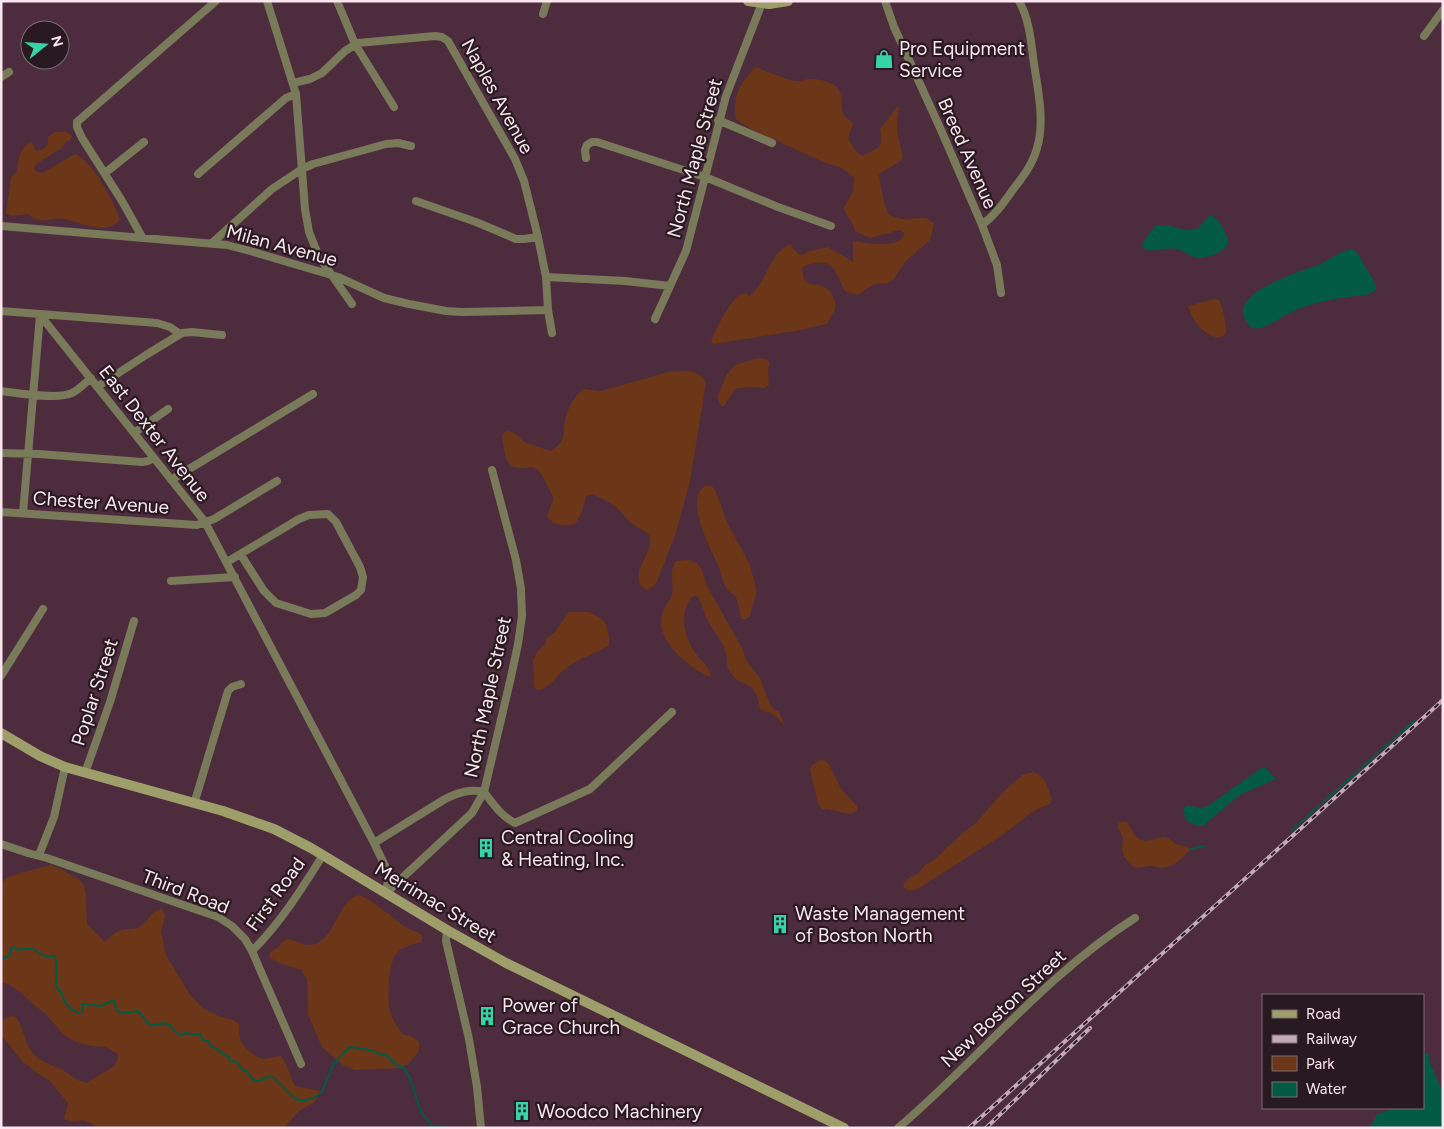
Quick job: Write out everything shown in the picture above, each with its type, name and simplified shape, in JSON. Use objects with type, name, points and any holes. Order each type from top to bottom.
[{"type":"main road","points":[[748,1],[762,3],[788,1]]},
{"type":"main road","name":"Merrimac Street","points":[[1,733],[40,756],[65,767],[223,811],[274,829],[323,855],[447,930],[506,963],[844,1128]]},
{"type":"street","points":[[142,237],[134,220],[82,138],[77,124],[79,120],[216,1]]},
{"type":"street","points":[[267,1],[296,94],[306,219],[309,232],[319,257],[352,304]]},
{"type":"street","points":[[337,1],[355,44],[394,107]]},
{"type":"street","points":[[543,14],[547,1]]},
{"type":"street","name":"Breed Avenue","points":[[885,1],[894,27],[982,225],[997,265],[1001,293]]},
{"type":"street","points":[[982,225],[994,215],[1026,172],[1037,149],[1039,93],[1026,19],[1019,1]]},
{"type":"street","name":"North Maple Street","points":[[655,320],[688,243],[718,120],[732,78],[762,3]]},
{"type":"street","points":[[1424,36],[1443,10]]},
{"type":"street","name":"Naples Avenue","points":[[355,44],[434,36],[442,37],[448,41],[519,166],[538,237],[546,277],[548,310],[552,333]]},
{"type":"street","points":[[293,83],[310,79],[322,73],[355,44]]},
{"type":"street","points":[[1,77],[9,72]]},
{"type":"street","points":[[198,174],[288,96],[296,94]]},
{"type":"street","points":[[718,120],[772,143]]},
{"type":"street","points":[[105,173],[144,142]]},
{"type":"street","points":[[586,158],[587,145],[597,142],[705,178],[832,226]]},
{"type":"street","points":[[212,243],[272,188],[302,169],[313,164],[380,145],[395,143],[411,146]]},
{"type":"street","points":[[416,202],[476,222],[516,239],[538,237]]},
{"type":"street","name":"Milan Avenue","points":[[1,226],[212,243],[250,251],[348,280],[389,300],[440,310],[473,312],[548,310]]},
{"type":"street","points":[[546,277],[625,281],[670,286]]},
{"type":"street","points":[[1,311],[157,323],[170,327],[180,334]]},
{"type":"street","points":[[23,513],[40,315]]},
{"type":"street","name":"East Dexter Avenue","points":[[40,315],[205,522],[374,843]]},
{"type":"street","points":[[97,387],[180,334],[192,332],[222,335]]},
{"type":"street","points":[[1,391],[60,396],[70,394],[90,378]]},
{"type":"street","points":[[171,480],[313,394]]},
{"type":"street","points":[[134,433],[168,409]]},
{"type":"street","points":[[1,453],[144,462],[154,458]]},
{"type":"street","name":"North Maple Street","points":[[386,893],[468,817],[484,792],[511,677],[522,616],[521,589],[516,560],[492,470]]},
{"type":"street","name":"Chester Avenue","points":[[1,512],[192,525],[205,522],[277,481]]},
{"type":"street","points":[[227,562],[299,519],[309,515],[328,514],[336,522],[360,567],[363,577],[362,585],[356,595],[331,610],[320,614],[311,614],[280,605],[270,599],[241,555]]},
{"type":"street","points":[[171,582],[235,577]]},
{"type":"street","points":[[1,676],[43,609]]},
{"type":"street","name":"Poplar Street","points":[[85,773],[110,702],[134,621]]},
{"type":"street","points":[[194,804],[228,691],[232,687],[241,684]]},
{"type":"street","points":[[386,893],[388,874],[374,843],[455,794],[474,790],[484,792],[498,811],[515,823],[590,789],[672,712]]},
{"type":"street","points":[[38,855],[52,823],[60,796],[65,767]]},
{"type":"street","name":"Third Road","points":[[1,844],[167,898],[218,917],[232,926],[252,950],[301,1064]]},
{"type":"street","name":"First Road","points":[[252,950],[268,934],[323,855]]},
{"type":"street","name":"New Boston Street","points":[[898,1128],[935,1095],[1005,1026],[1090,949],[1134,918]]},
{"type":"street","points":[[447,930],[446,941],[472,1055],[482,1128]]},
{"type":"green space","points":[[755,67],[795,81],[818,80],[837,87],[841,95],[844,114],[853,124],[848,139],[861,155],[879,147],[881,141],[880,129],[897,107],[899,108],[897,131],[903,158],[879,175],[883,198],[888,214],[902,219],[924,218],[934,224],[930,240],[905,262],[893,280],[888,283],[875,284],[858,295],[845,291],[835,271],[828,264],[817,263],[802,268],[804,280],[809,284],[825,287],[831,292],[835,309],[827,324],[714,344],[711,343],[715,331],[731,304],[739,295],[746,293],[749,296],[755,290],[777,254],[790,244],[798,254],[802,255],[809,251],[828,247],[854,263],[853,241],[887,244],[894,243],[904,236],[904,233],[900,230],[870,238],[855,231],[844,208],[853,191],[854,178],[850,174],[840,167],[823,162],[754,130],[736,119],[735,103],[738,90]]},
{"type":"green space","points":[[54,132],[67,132],[72,136],[60,149],[36,164],[34,169],[42,173],[75,154],[82,158],[102,183],[113,203],[120,220],[114,225],[100,228],[60,218],[42,221],[28,214],[12,216],[6,214],[11,177],[17,171],[22,150],[31,141],[36,151],[44,149],[48,144],[48,137]]},
{"type":"green space","points":[[1214,299],[1219,300],[1221,303],[1227,330],[1223,336],[1218,338],[1207,333],[1199,326],[1188,306]]},
{"type":"green space","points":[[758,358],[766,359],[770,363],[768,370],[769,385],[764,388],[748,387],[735,389],[724,406],[721,406],[717,397],[727,374],[735,365]]},
{"type":"green space","points":[[672,371],[696,373],[706,383],[690,481],[676,533],[657,582],[647,590],[638,579],[641,565],[650,544],[648,533],[632,524],[614,505],[593,494],[586,496],[582,512],[575,524],[563,525],[553,522],[547,517],[553,497],[541,474],[535,468],[518,468],[509,463],[506,459],[502,435],[507,430],[515,433],[524,442],[550,451],[560,444],[566,416],[575,398],[583,389],[601,391]]},
{"type":"green space","points":[[707,485],[712,486],[715,490],[728,524],[750,565],[756,594],[750,616],[746,619],[741,619],[736,598],[725,585],[700,522],[697,500],[700,491]]},
{"type":"green space","points":[[688,560],[697,563],[702,570],[706,584],[742,648],[747,662],[760,678],[771,707],[779,712],[785,725],[774,715],[760,709],[754,690],[740,682],[730,672],[723,646],[708,621],[697,596],[693,596],[688,602],[685,609],[684,625],[688,640],[696,654],[707,667],[711,677],[687,663],[666,639],[662,631],[661,619],[672,595],[672,569],[676,561]]},
{"type":"green space","points":[[569,612],[589,612],[602,619],[606,625],[609,646],[575,662],[545,688],[537,690],[534,686],[533,660],[537,652],[545,644],[547,638],[555,632]]},
{"type":"green space","points":[[822,759],[829,764],[841,789],[857,806],[857,810],[850,814],[827,809],[822,810],[818,803],[810,770],[812,765]]},
{"type":"green space","points":[[1033,772],[1041,776],[1046,783],[1052,800],[1050,804],[1035,810],[1001,836],[917,889],[910,891],[904,888],[903,884],[910,877],[919,873],[925,865],[934,860],[976,823],[1002,793],[1022,775]]},
{"type":"green space","points":[[1127,822],[1135,835],[1141,840],[1165,837],[1190,849],[1171,866],[1135,868],[1124,857],[1122,849],[1123,838],[1117,826]]},
{"type":"green space","points":[[51,865],[78,879],[84,885],[87,924],[105,942],[119,931],[141,926],[153,913],[163,909],[165,916],[161,932],[166,955],[190,995],[204,1009],[239,1024],[241,1041],[254,1055],[264,1059],[281,1056],[295,1086],[320,1091],[314,1103],[299,1111],[284,1128],[96,1128],[84,1121],[64,1119],[68,1103],[49,1080],[23,1062],[2,1036],[1,1023],[10,1016],[16,1017],[33,1054],[82,1082],[86,1083],[113,1067],[117,1061],[118,1054],[105,1047],[90,1046],[74,1041],[63,1034],[45,1013],[19,991],[1,982],[1,884],[6,878]]},
{"type":"green space","points":[[360,895],[406,927],[422,935],[422,942],[406,947],[397,953],[390,972],[389,998],[392,1018],[404,1035],[410,1035],[419,1042],[419,1051],[408,1064],[400,1068],[355,1070],[343,1065],[322,1047],[308,1015],[307,979],[301,970],[279,963],[269,957],[270,952],[279,947],[285,940],[313,945],[323,939],[329,933],[347,903]]},
{"type":"water","points":[[1210,215],[1219,222],[1227,239],[1226,247],[1217,253],[1198,258],[1176,249],[1145,250],[1142,245],[1156,225],[1167,225],[1192,230],[1198,228]]},
{"type":"water","points":[[1348,250],[1354,250],[1358,254],[1376,285],[1376,290],[1369,294],[1310,305],[1287,314],[1267,326],[1252,328],[1244,316],[1244,305],[1252,295],[1280,279],[1320,264]]},
{"type":"water","points":[[1264,766],[1276,779],[1237,797],[1204,825],[1197,826],[1187,821],[1184,808],[1187,805],[1200,808],[1208,806]]},
{"type":"water","points":[[1428,1052],[1430,1063],[1443,1092],[1443,1128],[1369,1128],[1376,1115],[1382,1112],[1395,1109],[1424,1109],[1424,1054]]},
{"type":"waterway","points":[[1292,830],[1415,720]]},
{"type":"waterway","points":[[1190,849],[1205,846]]},
{"type":"waterway","points":[[1,960],[9,956],[11,949],[14,947],[18,950],[33,949],[44,956],[54,956],[57,967],[56,987],[66,1004],[76,1012],[83,1011],[83,1004],[100,1006],[114,1000],[117,1011],[124,1013],[138,1011],[149,1024],[159,1025],[163,1023],[170,1025],[174,1031],[181,1035],[186,1033],[200,1034],[203,1040],[208,1041],[210,1046],[229,1057],[230,1061],[237,1062],[242,1070],[247,1071],[253,1080],[259,1081],[267,1077],[273,1077],[293,1097],[299,1100],[313,1098],[322,1092],[333,1065],[348,1048],[375,1051],[386,1055],[395,1064],[404,1068],[409,1076],[421,1112],[433,1127],[441,1126],[442,1128]]},
{"type":"railway","points":[[969,1128],[1443,700]]},
{"type":"railway","points":[[986,1128],[1090,1028]]},
{"type":"place","name":"Pro Equipment Service","points":[[884,59]]},
{"type":"place","name":"Central Cooling & Heating, Inc.","points":[[486,848]]},
{"type":"place","name":"Waste Management of Boston North","points":[[780,924]]},
{"type":"place","name":"Power of Grace Church","points":[[487,1016]]},
{"type":"place","name":"Woodco Machinery","points":[[522,1111]]}]
